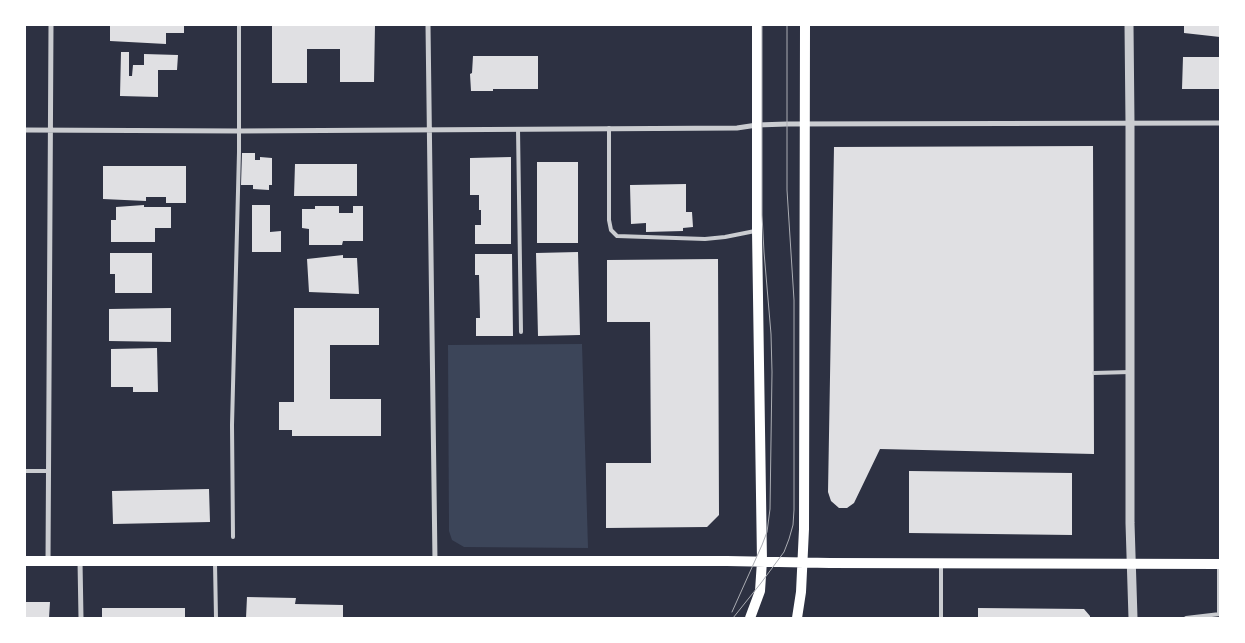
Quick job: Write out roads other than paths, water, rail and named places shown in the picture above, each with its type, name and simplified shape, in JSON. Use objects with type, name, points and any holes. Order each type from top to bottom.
[{"type":"main road","points":[[750,618],[760,591],[762,561],[757,25]]},
{"type":"main road","points":[[797,618],[801,592],[804,529],[805,25]]},
{"type":"main road","points":[[25,561],[762,561],[1220,564]]},
{"type":"street","points":[[48,561],[51,25]]},
{"type":"street","points":[[428,25],[435,561]]},
{"type":"street","points":[[1129,25],[1130,523],[1133,618]]},
{"type":"street","points":[[25,130],[430,130],[737,128],[757,125],[805,124],[1220,123]]},
{"type":"street","points":[[80,561],[81,618]]},
{"type":"lane","points":[[233,537],[232,426],[239,131],[239,25]]},
{"type":"lane","points":[[518,128],[521,332]]},
{"type":"lane","points":[[608,128],[609,220],[611,230],[617,236],[705,239],[758,231]]},
{"type":"lane","points":[[1094,373],[1130,372]]},
{"type":"lane","points":[[25,471],[49,471]]},
{"type":"lane","points":[[215,561],[216,618]]},
{"type":"lane","points":[[941,563],[941,618]]},
{"type":"lane","points":[[1186,618],[1220,614],[1220,564]]},
{"type":"tram line","points":[[732,612],[767,532],[770,509],[772,372],[762,215],[762,25]]},
{"type":"tram line","points":[[733,618],[784,552],[793,525],[794,300],[787,190],[787,25]]}]
